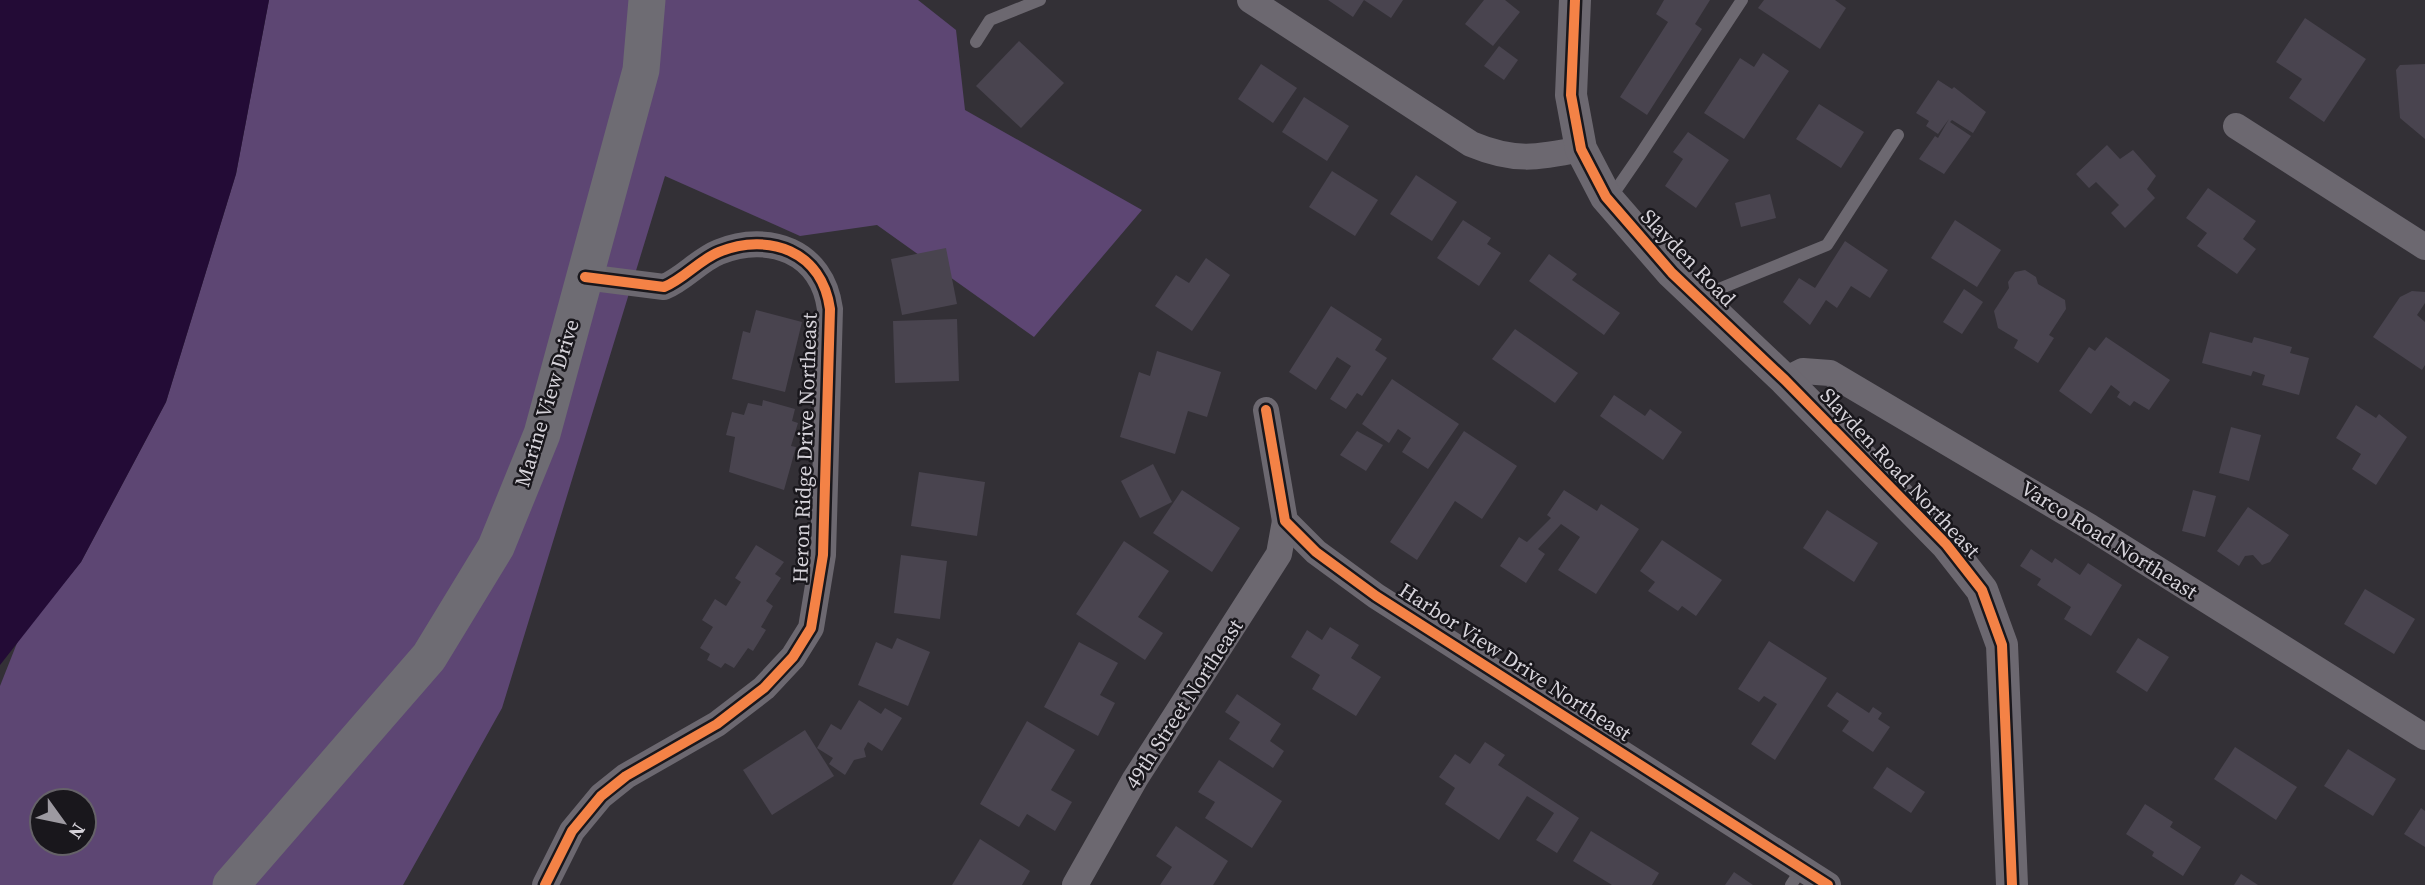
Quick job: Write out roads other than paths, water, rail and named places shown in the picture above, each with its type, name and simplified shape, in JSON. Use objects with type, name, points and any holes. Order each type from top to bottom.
[{"type":"main road","name":"Marine View Drive","points":[[231,885],[429,657],[496,547],[535,455],[585,277],[641,70],[647,0]]},
{"type":"street","points":[[1250,0],[1471,144],[1504,156],[1533,158],[1581,149],[1571,95],[1575,0]]},
{"type":"street","points":[[2236,126],[2425,247]]},
{"type":"street","name":"Slayden Road","points":[[1581,149],[1606,197],[1646,246],[1785,380]]},
{"type":"street","name":"Heron Ridge Drive Northeast","points":[[545,885],[572,831],[601,796],[626,776],[717,724],[780,672],[811,628],[823,555],[830,309],[819,273],[809,263],[781,248],[748,243],[716,253],[664,287],[585,277]]},
{"type":"street","name":"Varco Road Northeast","points":[[1785,380],[1803,370],[1830,373],[2056,506],[2425,737]]},
{"type":"street","name":"Slayden Road Northeast","points":[[1785,380],[1946,544],[1982,590],[2002,645],[2012,885]]},
{"type":"street","points":[[1266,410],[1285,521]]},
{"type":"street","name":"Harbor View Drive Northeast","points":[[1285,521],[1315,552],[1349,578],[1796,877],[1828,885]]},
{"type":"street","name":"49th Street Northeast","points":[[1075,885],[1135,779],[1279,554],[1285,521]]},
{"type":"lane","points":[[975,42],[990,20],[1040,0]]},
{"type":"lane","points":[[1606,197],[1618,187],[1742,0]]},
{"type":"lane","points":[[1701,301],[1709,293],[1827,246],[1898,135]]}]
